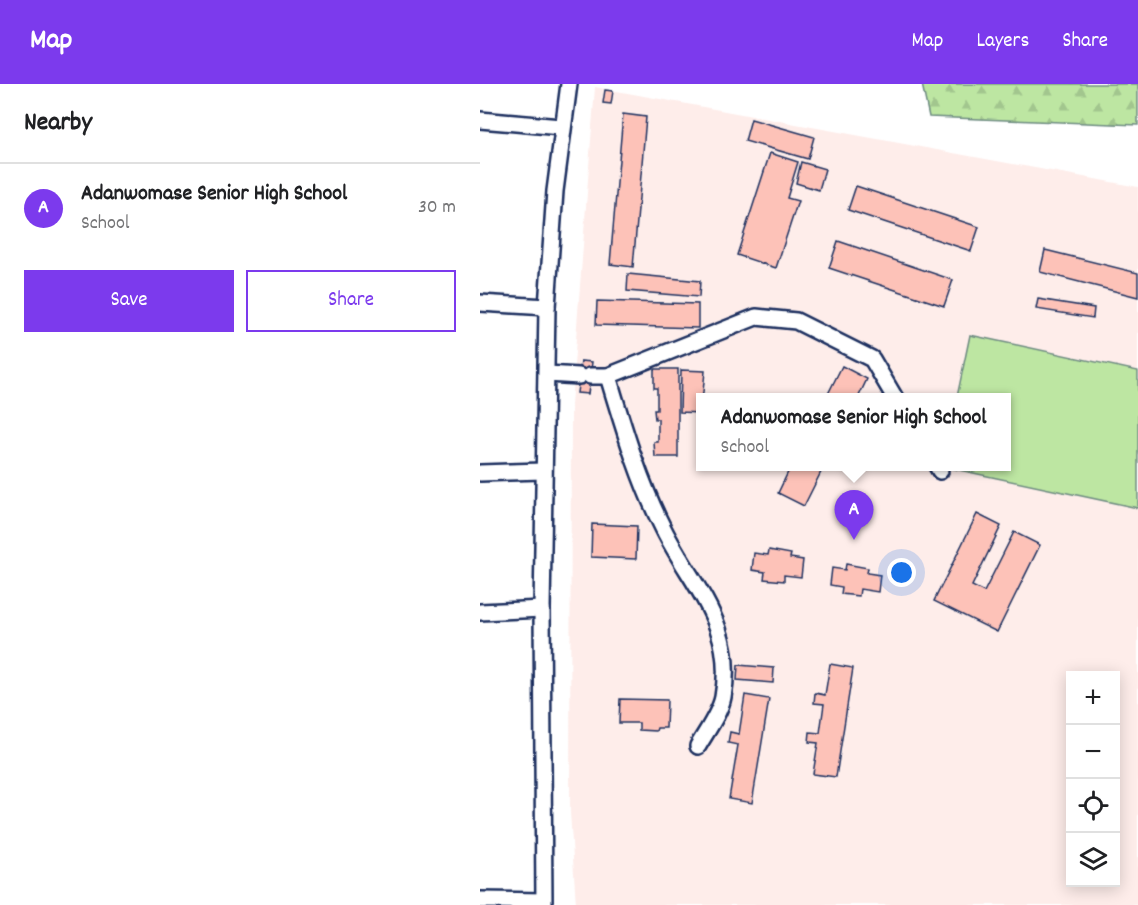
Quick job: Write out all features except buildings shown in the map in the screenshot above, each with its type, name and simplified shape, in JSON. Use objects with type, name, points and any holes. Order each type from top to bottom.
[{"type":"street","points":[[480,900],[544,903],[543,471],[548,307],[561,127],[568,84]]},
{"type":"street","points":[[480,120],[561,127]]},
{"type":"street","points":[[480,303],[548,307]]},
{"type":"street","points":[[547,374],[608,376],[756,317],[796,321],[872,359],[892,393]]},
{"type":"street","points":[[608,376],[633,459],[664,532],[711,607],[724,651],[723,699],[698,746]]},
{"type":"street","points":[[480,473],[543,471]]},
{"type":"street","points":[[480,612],[542,609]]},
{"type":"shaded area","points":[[595,87],[1138,187],[1138,905],[576,905],[570,812],[571,405]]},
{"type":"green space","points":[[922,84],[1138,84],[1138,125],[929,117]]},
{"type":"green space","points":[[970,335],[1138,371],[1138,508],[964,471],[1011,471],[1011,393],[958,393]]},
{"type":"place","name":"Adanwomase Senior High School","points":[[854,540]]}]
